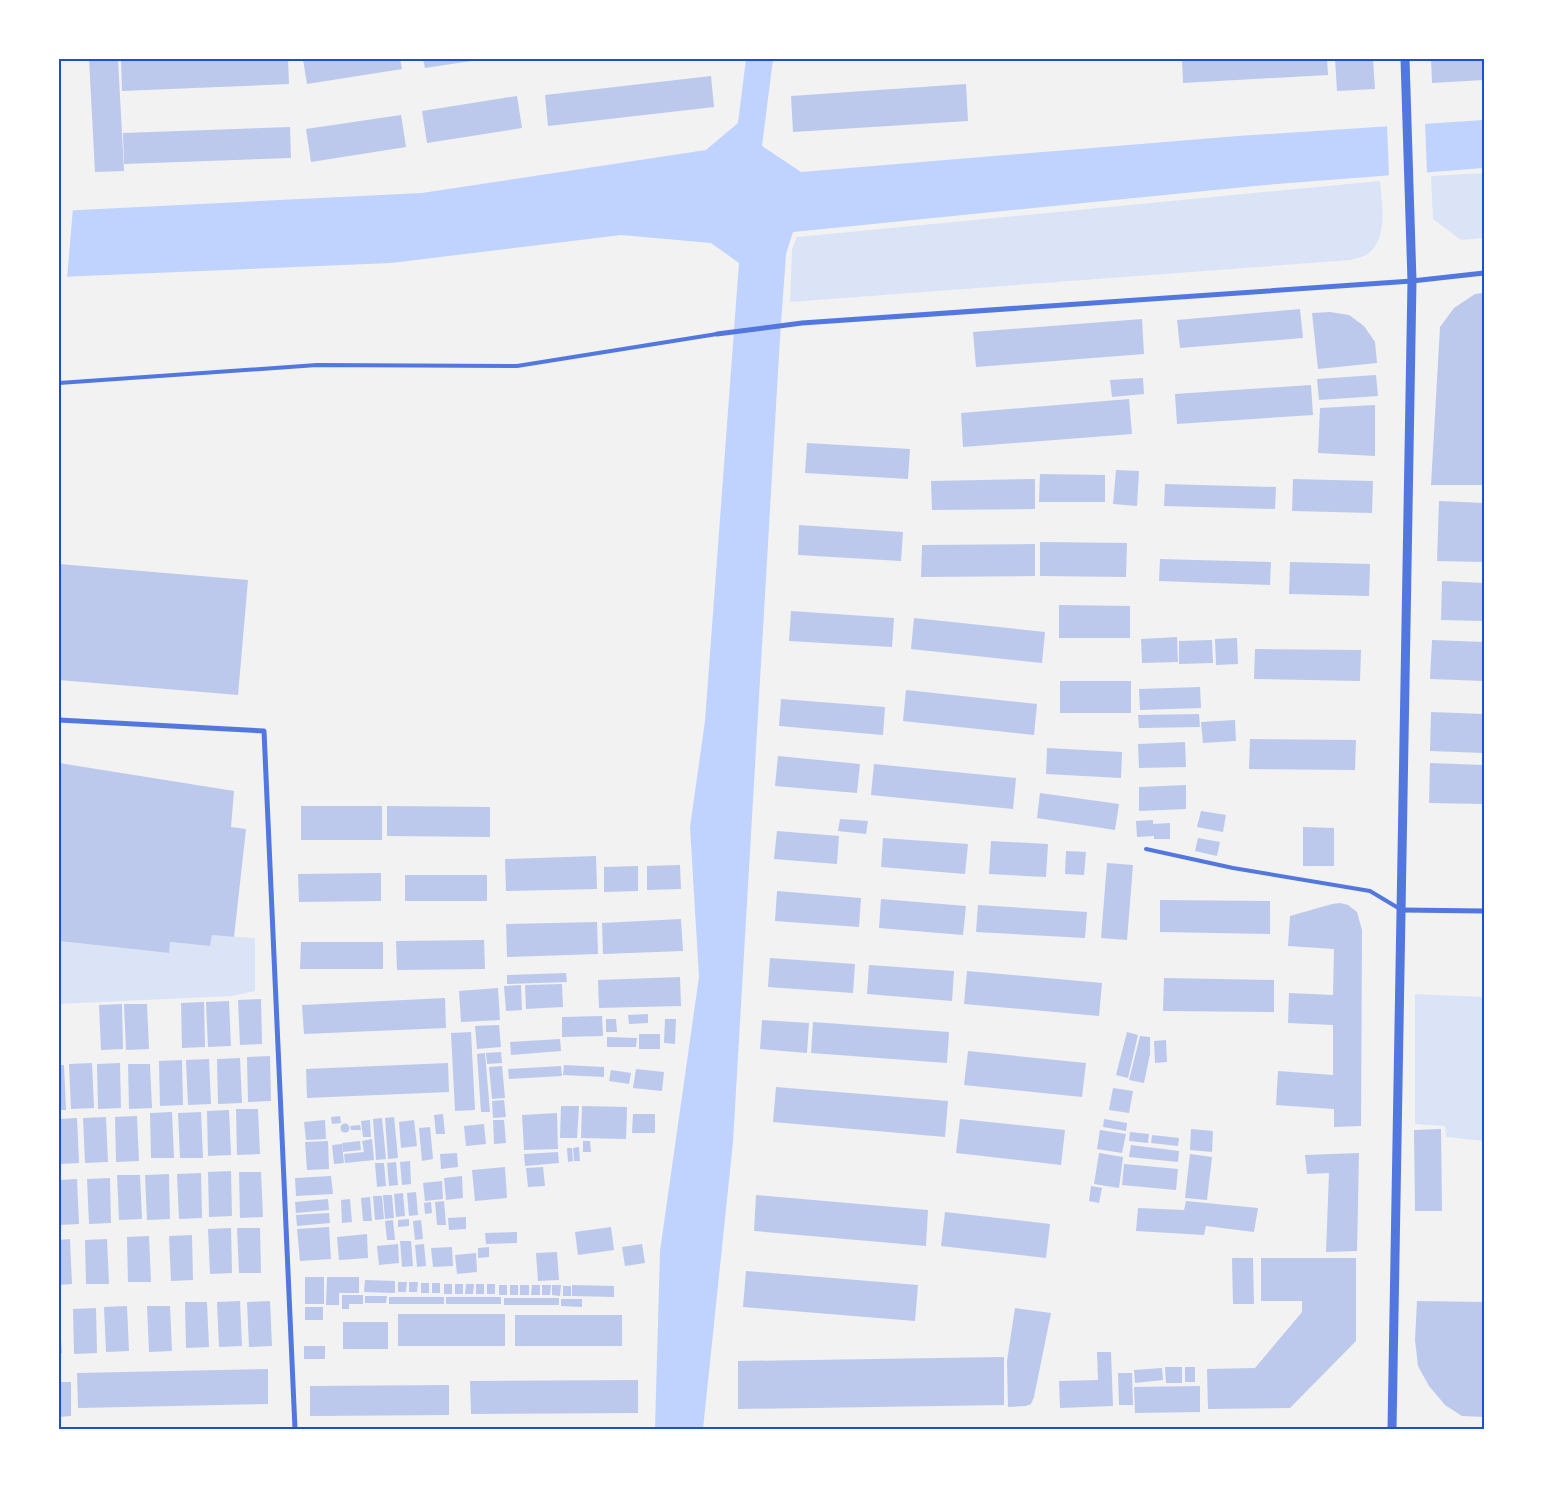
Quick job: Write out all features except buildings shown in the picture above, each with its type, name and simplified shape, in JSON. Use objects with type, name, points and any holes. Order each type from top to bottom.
[{"type":"street","points":[[1392,1429],[1412,281],[1412,208],[1405,59]]},
{"type":"street","points":[[718,334],[802,324],[1412,281],[1484,273]]},
{"type":"street","points":[[59,720],[264,731],[295,1429]]},
{"type":"street","points":[[1402,910],[1484,911]]},
{"type":"lane","points":[[59,383],[317,365],[517,366],[718,334]]},
{"type":"lane","points":[[1146,848],[1233,868],[1370,892],[1402,910]]},
{"type":"shaded area","points":[[1484,173],[1484,238],[1461,240],[1433,219],[1431,176]]},
{"type":"shaded area","points":[[1380,181],[1383,210],[1378,241],[1366,255],[1351,260],[790,302],[792,249],[797,237]]},
{"type":"shaded area","points":[[212,935],[255,938],[255,991],[232,996],[59,1004],[59,941],[168,953],[170,942],[210,946]]},
{"type":"shaded area","points":[[1415,994],[1484,997],[1484,1141],[1446,1137],[1445,1126],[1415,1124]]},
{"type":"water","points":[[746,59],[773,59],[762,146],[801,172],[1238,136],[1484,120],[1484,168],[1265,185],[793,232],[786,254],[780,338],[733,1142],[703,1429],[655,1429],[660,1251],[699,977],[690,827],[705,721],[739,263],[711,243],[621,235],[391,263],[59,277],[59,211],[422,193],[706,150],[738,123]]},
{"type":"pier","points":[[1425,121],[1427,174],[1389,177],[1387,124]]},
{"type":"pier","points":[[73,208],[67,279],[59,279],[59,209]]}]
